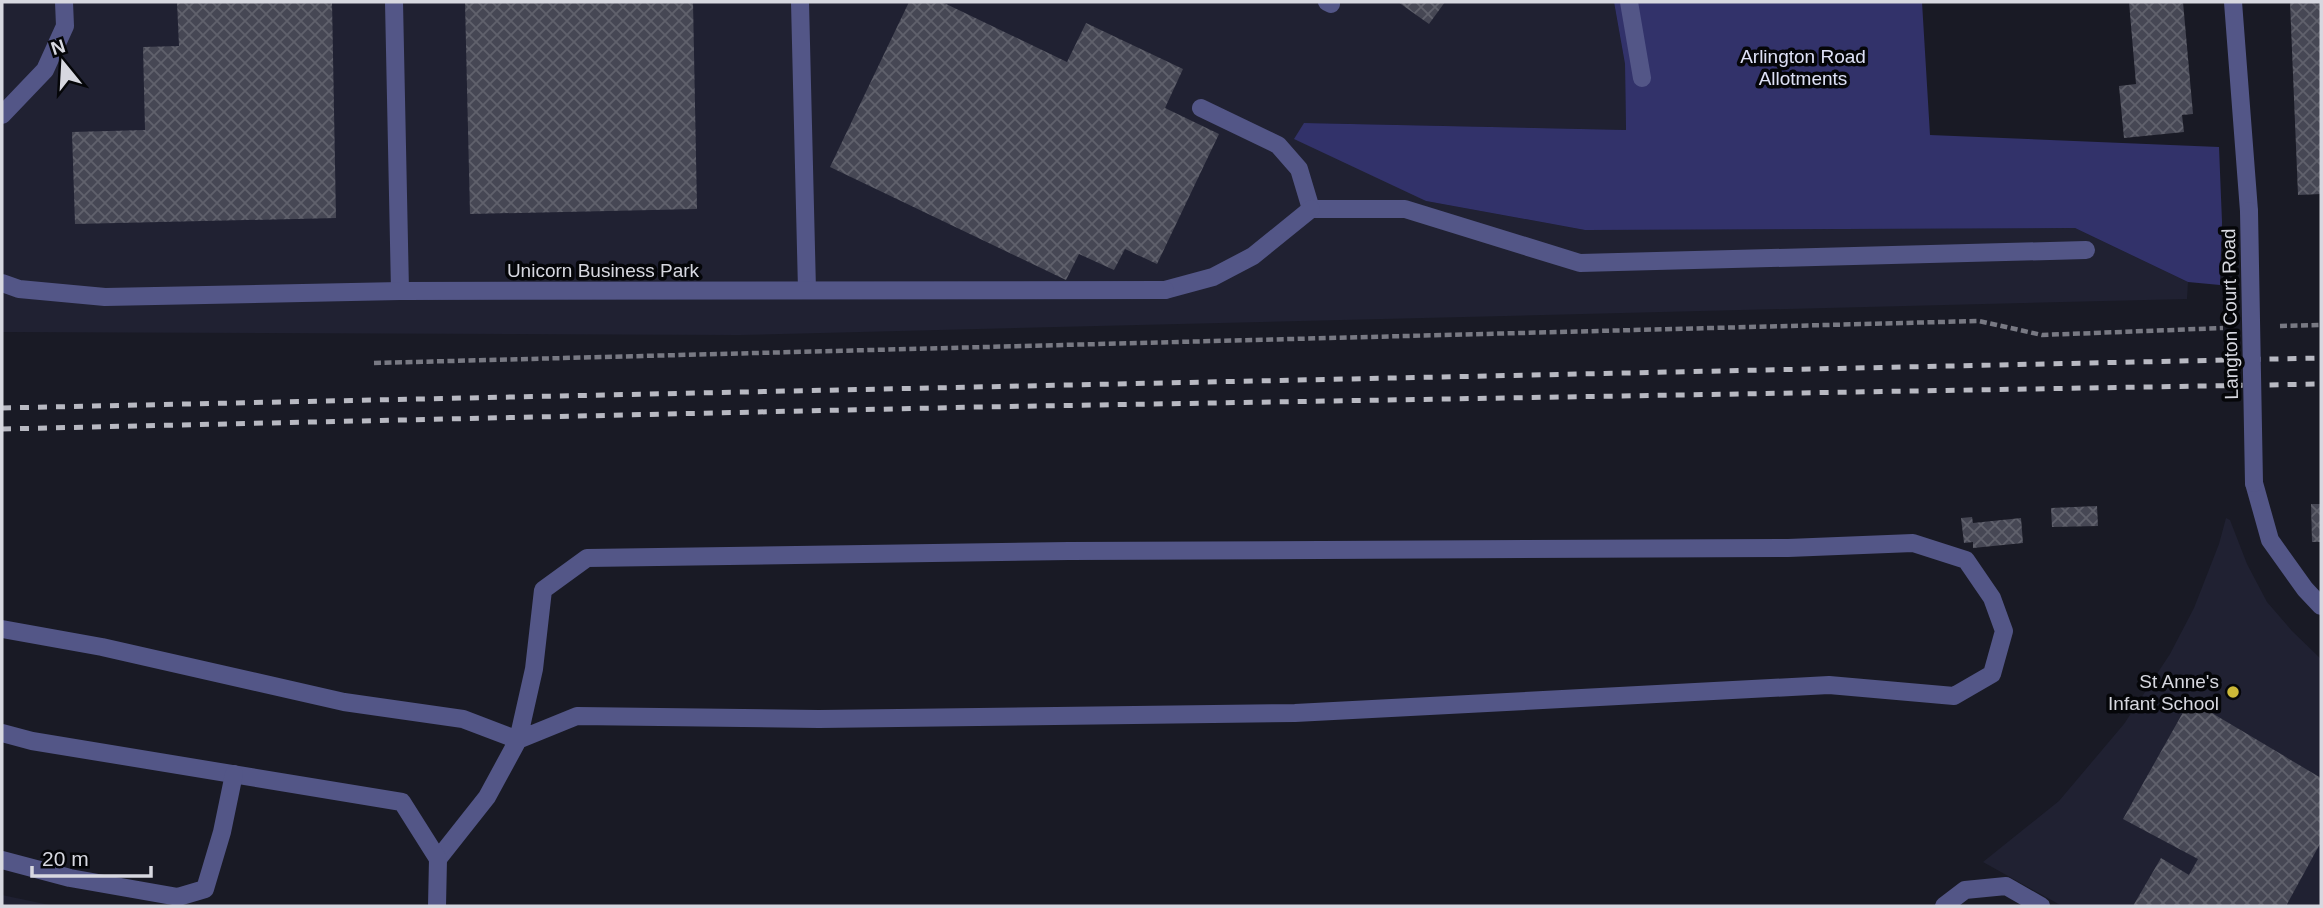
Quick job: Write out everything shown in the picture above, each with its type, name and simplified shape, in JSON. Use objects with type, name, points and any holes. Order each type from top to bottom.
[{"type":"street","points":[[2,115],[45,69],[65,26],[64,2]]},
{"type":"street","points":[[394,2],[400,291]]},
{"type":"street","points":[[800,2],[807,290]]},
{"type":"street","points":[[1629,2],[1642,78]]},
{"type":"street","name":"Langton Court Road","points":[[2233,2],[2249,211],[2255,483],[2270,540],[2305,589],[2321,606]]},
{"type":"street","points":[[1201,108],[1278,145],[1299,169],[1311,209],[1405,209],[1580,263],[2086,250]]},
{"type":"street","name":"Unicorn Business Park","points":[[2,282],[19,289],[105,296],[400,291],[1165,290],[1213,277],[1254,256],[1311,209]]},
{"type":"street","points":[[2,629],[102,647],[344,702],[463,719],[518,740],[577,716],[819,719],[1295,713],[1829,685],[1954,696],[1992,674],[2004,631],[1992,598],[1966,560],[1913,543],[1788,548],[1069,551],[587,558],[543,590],[534,669],[518,740],[487,797],[438,859]]},
{"type":"street","points":[[2,733],[32,741],[402,802],[438,859],[437,906]]},
{"type":"street","points":[[2,860],[70,878],[178,897],[205,889],[222,832],[234,774]]},
{"type":"street","points":[[1944,906],[1965,890],[2006,886],[2041,906]]},
{"type":"path","points":[[374,363],[1979,321],[2042,335],[2224,328]]},
{"type":"path","points":[[2279,326],[2321,324]]},
{"type":"shaded area","points":[[2,2],[1614,2],[1625,64],[1626,130],[1304,123],[1426,201],[1585,230],[2075,228],[2188,282],[2187,299],[739,335],[2,332]]},
{"type":"shaded area","name":"St Anne's Infant School","points":[[2226,518],[2230,520],[2247,564],[2267,602],[2321,659],[2321,906],[2062,906],[1983,862],[2059,801],[2124,724],[2170,654],[2194,608],[2219,544]]},
{"type":"shaded area","points":[[2,895],[54,906],[2,906]]},
{"type":"green space","name":"Arlington Road Allotments","points":[[1614,2],[1922,2],[1930,135],[2219,147],[2222,222],[2220,285],[2188,282],[2075,228],[1585,230],[1426,201],[1294,139],[1304,123],[1626,130],[1625,64]]},
{"type":"building","points":[[177,2],[332,2],[336,218],[75,224],[72,132],[145,130],[143,47],[179,46]]},
{"type":"building","points":[[465,2],[693,2],[697,209],[470,214]]},
{"type":"building","points":[[909,2],[942,2],[1067,62],[1086,23],[1183,69],[1165,108],[1219,134],[1157,264],[1125,249],[1114,270],[1079,254],[1066,280],[830,167]]},
{"type":"building","points":[[1398,2],[1445,2],[1429,24]]},
{"type":"building","points":[[2129,2],[2183,2],[2193,114],[2182,115],[2184,132],[2124,138],[2119,86],[2136,84]]},
{"type":"building","points":[[2290,2],[2321,2],[2321,194],[2298,195]]},
{"type":"building","points":[[2311,504],[2321,504],[2321,542],[2312,542]]},
{"type":"building","points":[[2097,506],[2098,526],[2052,527],[2051,508]]},
{"type":"building","points":[[1972,517],[1973,523],[2021,518],[2023,543],[1973,548],[1973,542],[1964,543],[1961,518]]},
{"type":"building","points":[[2190,700],[2321,778],[2321,842],[2286,906],[2133,906],[2161,858],[2189,875],[2198,859],[2123,819]]},
{"type":"railway","points":[[2,408],[2321,358]]},
{"type":"railway","points":[[2,429],[979,407],[2321,384]]},
{"type":"place","name":"St Anne's Infant School","points":[[2233,692]]}]
